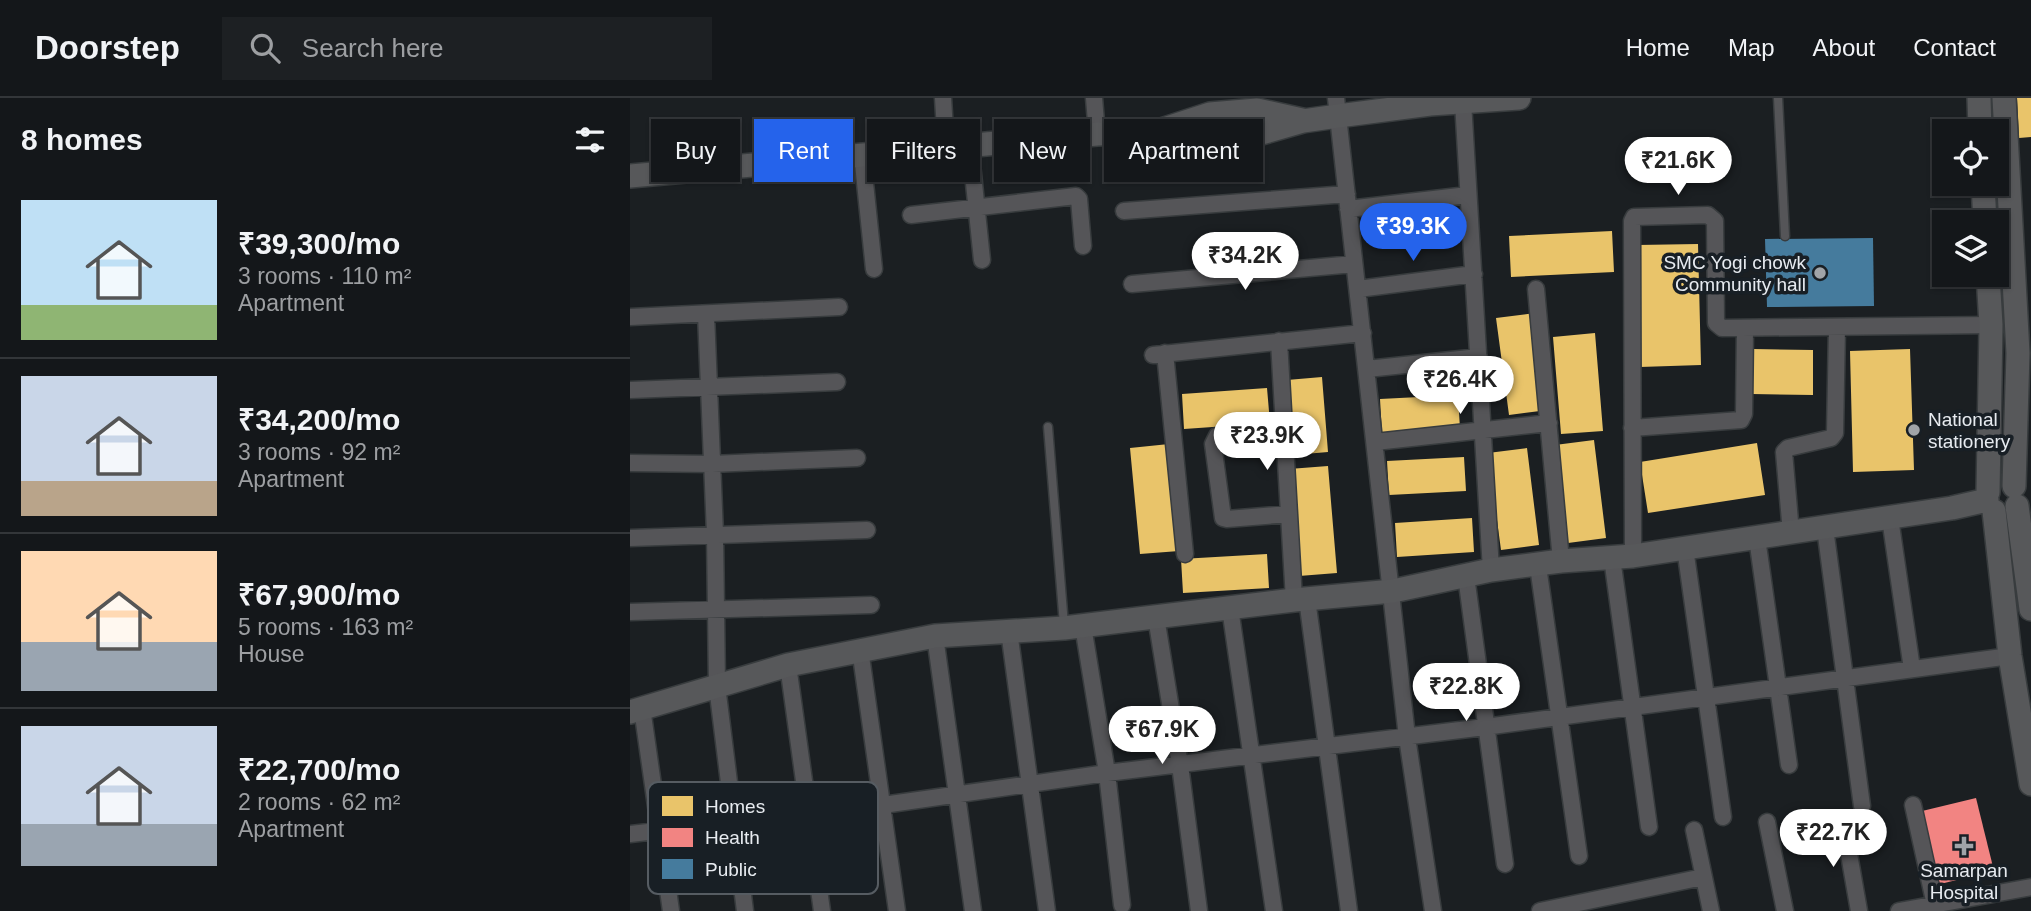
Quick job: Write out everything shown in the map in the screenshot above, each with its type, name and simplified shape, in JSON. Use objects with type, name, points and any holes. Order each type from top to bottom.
[{"type":"street","points":[[943,98],[944,119]]},
{"type":"street","points":[[1094,98],[1097,134]]},
{"type":"street","points":[[980,144],[1155,132],[1210,114],[1257,110],[1303,121],[1337,107],[1519,98]]},
{"type":"street","points":[[1979,98],[1980,119]]},
{"type":"street","points":[[2004,98],[2024,353],[2022,494],[2031,609]]},
{"type":"street","points":[[1463,102],[1491,570]]},
{"type":"street","points":[[1337,107],[1408,737],[1433,911]]},
{"type":"street","points":[[862,154],[874,269]]},
{"type":"street","points":[[630,176],[867,154]]},
{"type":"street","points":[[974,182],[982,260]]},
{"type":"street","points":[[1124,211],[1468,195]]},
{"type":"street","points":[[911,215],[1076,196],[1079,199],[1083,246]]},
{"type":"street","points":[[1649,827],[1633,706],[1623,557],[1632,428],[1634,217],[1712,217],[1716,225],[1716,323],[1722,328],[1991,325]]},
{"type":"street","points":[[1132,284],[1354,264]]},
{"type":"street","points":[[1358,289],[1474,274]]},
{"type":"street","points":[[1989,287],[1991,325],[1989,501],[2031,784]]},
{"type":"street","points":[[1536,289],[1562,561]]},
{"type":"street","points":[[630,317],[839,307]]},
{"type":"street","points":[[706,314],[715,534],[717,686],[729,782]]},
{"type":"street","points":[[1791,533],[1784,452],[1788,448],[1831,438],[1835,433],[1837,327]]},
{"type":"street","points":[[1632,428],[1736,421],[1743,418],[1745,328]]},
{"type":"street","points":[[1185,554],[1159,354],[1363,333]]},
{"type":"street","points":[[1279,341],[1289,514],[1300,599],[1327,747],[1349,911]]},
{"type":"street","points":[[1367,369],[1479,357]]},
{"type":"street","points":[[630,390],[837,382]]},
{"type":"street","points":[[1375,442],[1549,424]]},
{"type":"street","points":[[1283,431],[1217,436],[1213,444],[1223,518],[1289,514]]},
{"type":"street","points":[[630,463],[712,464],[857,458]]},
{"type":"street","points":[[651,782],[636,710],[788,666],[860,649],[935,636],[1074,627],[1300,599],[1393,591],[1491,570],[1623,557],[1989,501],[2009,513],[2022,494]]},
{"type":"street","points":[[1890,518],[1912,669]]},
{"type":"street","points":[[1825,528],[1862,806]]},
{"type":"street","points":[[630,538],[867,530]]},
{"type":"street","points":[[1757,538],[1789,765]]},
{"type":"street","points":[[1685,548],[1723,817]]},
{"type":"street","points":[[1538,566],[1578,856]]},
{"type":"street","points":[[1466,576],[1505,864]]},
{"type":"street","points":[[630,612],[871,605]]},
{"type":"street","points":[[1230,608],[1274,911]]},
{"type":"street","points":[[1156,617],[1180,765],[1199,911]]},
{"type":"street","points":[[1074,627],[1107,773],[1122,905]]},
{"type":"street","points":[[1009,631],[1047,911]]},
{"type":"street","points":[[935,636],[972,911]]},
{"type":"street","points":[[860,649],[897,911]]},
{"type":"street","points":[[878,805],[1029,783],[1408,737],[2010,656]]},
{"type":"street","points":[[788,666],[804,782]]},
{"type":"street","points":[[1913,805],[1935,905]]},
{"type":"street","points":[[1843,820],[1859,911]]},
{"type":"street","points":[[1767,822],[1785,911]]},
{"type":"street","points":[[1694,830],[1711,911]]},
{"type":"street","points":[[630,834],[648,832]]},
{"type":"street","points":[[1542,911],[1703,877]]},
{"type":"street","points":[[1899,911],[2031,887]]},
{"type":"lane","points":[[1778,98],[1785,236]]},
{"type":"lane","points":[[1048,427],[1074,627]]},
{"type":"building: Homes","points":[[2017,98],[2031,98],[2031,137],[2019,138]]},
{"type":"building: Homes","points":[[1612,231],[1614,272],[1511,277],[1509,236]]},
{"type":"building: Homes","points":[[1698,244],[1701,365],[1640,367],[1637,245]]},
{"type":"building: Homes","points":[[1535,313],[1548,410],[1509,415],[1496,318]]},
{"type":"building: Homes","points":[[1595,333],[1603,431],[1561,434],[1553,337]]},
{"type":"building: Homes","points":[[1753,349],[1813,350],[1813,395],[1752,394]]},
{"type":"building: Homes","points":[[1910,349],[1914,470],[1853,472],[1850,351]]},
{"type":"building: Homes","points":[[1322,377],[1328,452],[1293,455],[1287,380]]},
{"type":"building: Homes","points":[[1267,388],[1270,423],[1184,429],[1182,394]]},
{"type":"building: Homes","points":[[1458,395],[1460,429],[1382,433],[1380,399]]},
{"type":"building: Homes","points":[[1594,440],[1606,538],[1568,543],[1555,445]]},
{"type":"building: Homes","points":[[1757,443],[1765,495],[1648,513],[1640,462]]},
{"type":"building: Homes","points":[[1169,444],[1179,551],[1140,554],[1130,448]]},
{"type":"building: Homes","points":[[1527,448],[1539,545],[1501,550],[1488,453]]},
{"type":"building: Homes","points":[[1464,457],[1466,491],[1389,495],[1387,461]]},
{"type":"building: Homes","points":[[1328,466],[1337,573],[1299,576],[1289,469]]},
{"type":"building: Homes","points":[[1472,518],[1474,552],[1397,557],[1395,523]]},
{"type":"building: Homes","points":[[1267,554],[1269,588],[1183,593],[1181,559]]},
{"type":"building: Health","points":[[1976,798],[1994,871],[1936,885],[1918,812]]},
{"type":"building: Public","name":"SMC Yogi chowk Community hall","points":[[1873,238],[1874,306],[1767,307],[1765,239]]},
{"type":"place","name":"SMC Yogi chowk Community hall","points":[[1820,273]]},
{"type":"place","name":"National stationery","points":[[1914,430]]},
{"type":"place","name":"Samarpan Hospital","points":[[1964,846]]}]
